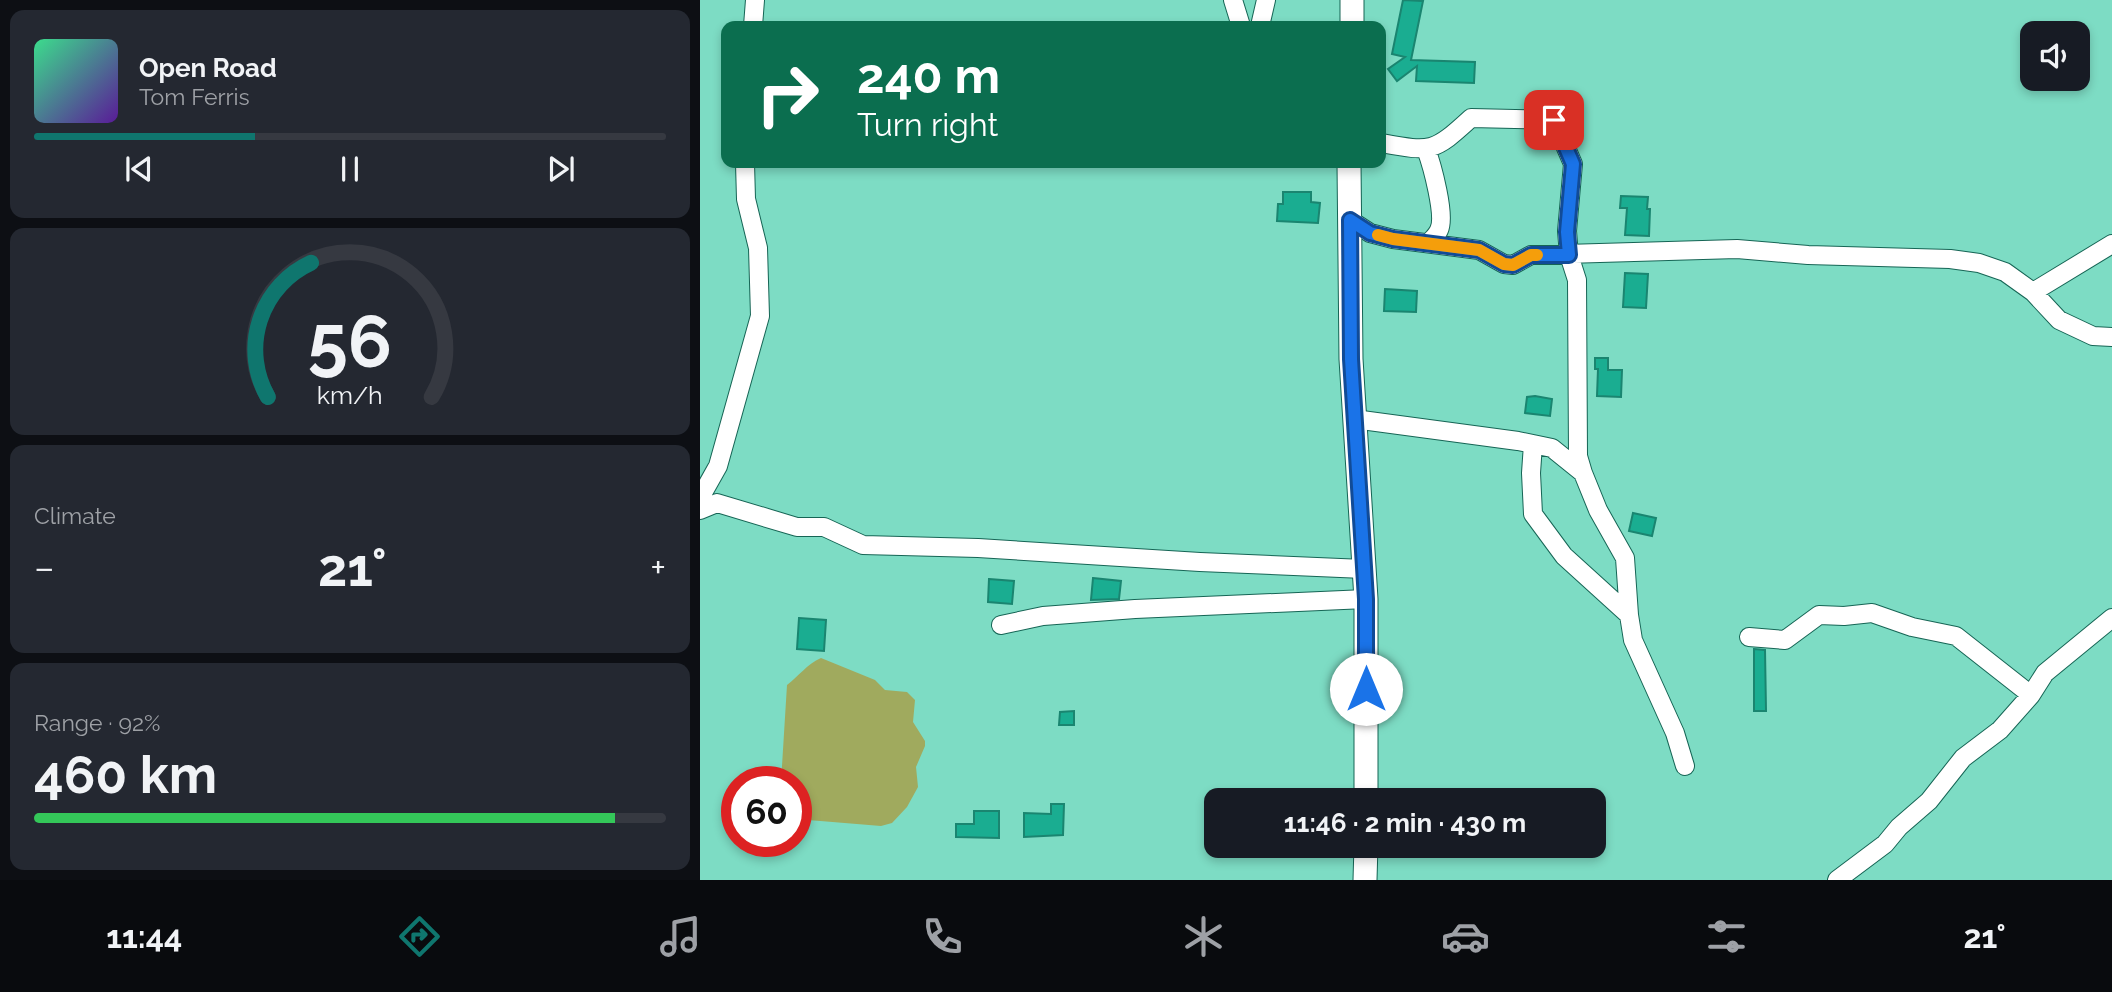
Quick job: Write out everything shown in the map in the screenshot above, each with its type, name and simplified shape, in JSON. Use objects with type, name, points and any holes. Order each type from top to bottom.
[{"type":"main road","points":[[1352,0],[1352,21]]},
{"type":"main road","points":[[1349,168],[1351,359],[1366,599],[1366,788]]},
{"type":"main road","points":[[1365,880],[1366,858]]},
{"type":"street","points":[[1233,0],[1239,21]]},
{"type":"street","points":[[1261,21],[1266,0]]},
{"type":"street","points":[[754,21],[757,1]]},
{"type":"street","points":[[1386,144],[1426,149],[1443,143],[1471,118],[1554,120],[1573,164],[1567,232],[1569,255],[1577,280],[1578,456],[1598,510],[1625,558],[1633,640],[1675,733],[1685,766]]},
{"type":"street","points":[[1426,149],[1432,165],[1441,219],[1440,229],[1429,243]]},
{"type":"street","points":[[700,498],[718,466],[760,316],[758,248],[746,199],[745,168]]},
{"type":"street","points":[[1350,220],[1370,233],[1393,239],[1479,250],[1504,264],[1513,265],[1531,255],[1737,249],[1808,255],[1950,259],[1979,263],[2005,272],[2033,292],[2059,320],[2093,336],[2112,337]]},
{"type":"street","points":[[2033,292],[2112,244]]},
{"type":"street","points":[[1354,419],[1552,448],[1583,474]]},
{"type":"street","points":[[1533,444],[1533,514],[1564,556],[1629,615]]},
{"type":"street","points":[[700,510],[717,503],[797,527],[824,527],[863,545],[978,548],[1364,569]]},
{"type":"street","points":[[1001,625],[1043,616],[1135,609],[1366,599]]},
{"type":"street","points":[[1749,637],[1785,640],[1819,615],[1844,616],[1872,612],[1912,627],[1956,636],[2031,695]]},
{"type":"street","points":[[1837,880],[1885,844],[1899,827],[1929,801],[1963,758],[2000,730],[2031,695],[2045,674],[2112,618]]},
{"type":"green space","points":[[821,658],[875,680],[885,690],[907,692],[915,700],[913,722],[925,741],[916,767],[918,787],[907,807],[892,823],[881,826],[812,820],[812,766],[782,766],[787,685]]},
{"type":"building","points":[[1403,0],[1423,1],[1411,60],[1475,62],[1474,83],[1416,81],[1417,66],[1397,81],[1388,69],[1405,57],[1392,54]]},
{"type":"building","points":[[1283,192],[1311,192],[1311,202],[1320,203],[1318,223],[1277,221],[1278,204],[1283,204]]},
{"type":"building","points":[[1621,196],[1648,197],[1649,236],[1625,235],[1627,208],[1620,208]]},
{"type":"building","points":[[1625,273],[1648,274],[1646,308],[1623,307]]},
{"type":"building","points":[[1385,289],[1417,291],[1416,312],[1384,311]]},
{"type":"building","points":[[1595,358],[1608,358],[1608,370],[1622,370],[1621,397],[1597,396],[1598,369],[1595,369]]},
{"type":"building","points":[[1527,397],[1552,399],[1550,416],[1525,413]]},
{"type":"building","points":[[1633,513],[1656,518],[1652,536],[1629,531]]},
{"type":"building","points":[[1093,578],[1121,581],[1119,599],[1091,600]]},
{"type":"building","points":[[989,579],[1014,581],[1012,604],[988,602]]},
{"type":"building","points":[[799,618],[826,620],[824,651],[797,649]]},
{"type":"building","points":[[1754,649],[1765,650],[1766,711],[1754,711]]},
{"type":"building","points":[[1074,711],[1074,725],[1059,725],[1060,712]]},
{"type":"building","points":[[1051,804],[1064,804],[1063,835],[1024,837],[1024,813],[1051,814]]},
{"type":"building","points":[[974,811],[999,811],[999,838],[956,837],[956,824],[974,824]]},
{"type":"slow traffic","points":[[1378,235],[1479,250],[1504,264],[1513,265],[1531,255],[1537,255]]},
{"type":"route","points":[[1366,689],[1366,599],[1351,359],[1350,220],[1370,233],[1393,239],[1479,250],[1504,264],[1513,265],[1531,255],[1569,255],[1567,232],[1573,164],[1554,120]]}]
